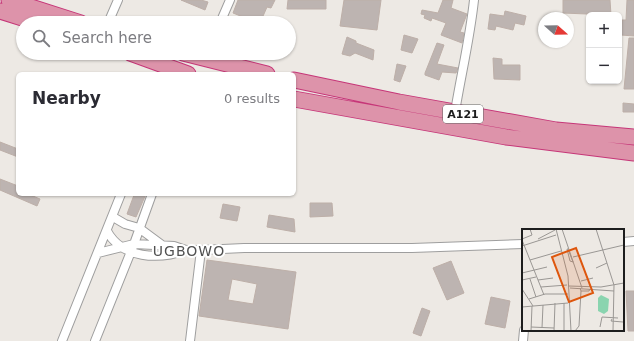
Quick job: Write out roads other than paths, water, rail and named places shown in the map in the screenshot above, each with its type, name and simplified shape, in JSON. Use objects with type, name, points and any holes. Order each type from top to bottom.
[{"type":"highway","points":[[9,0],[60,16]]},
{"type":"highway","points":[[0,11],[16,16]]},
{"type":"highway","points":[[146,60],[168,70],[178,72]]},
{"type":"highway","points":[[223,60],[261,72]]},
{"type":"highway","name":"A121","points":[[296,80],[455,112],[556,130],[634,137]]},
{"type":"highway","name":"A121","points":[[296,99],[506,137],[634,153]]},
{"type":"street","points":[[111,16],[118,0]]},
{"type":"street","points":[[223,16],[230,0]]},
{"type":"street","points":[[455,112],[465,51],[471,27],[474,0]]},
{"type":"street","points":[[62,341],[120,196]]},
{"type":"street","points":[[95,341],[151,196]]},
{"type":"street","points":[[113,217],[125,224],[139,228],[162,245]]},
{"type":"street","points":[[107,231],[112,239],[121,248]]},
{"type":"street","points":[[624,242],[634,241]]},
{"type":"street","points":[[98,253],[121,248],[162,245],[174,246],[186,250],[201,250],[244,248],[412,248],[522,244]]},
{"type":"street","points":[[132,248],[152,257]]},
{"type":"street","points":[[126,260],[172,255],[186,250]]},
{"type":"street","points":[[190,341],[201,250]]},
{"type":"street","points":[[523,341],[524,331]]},
{"type":"district","name":"UGBOWO","points":[[189,251]]}]
